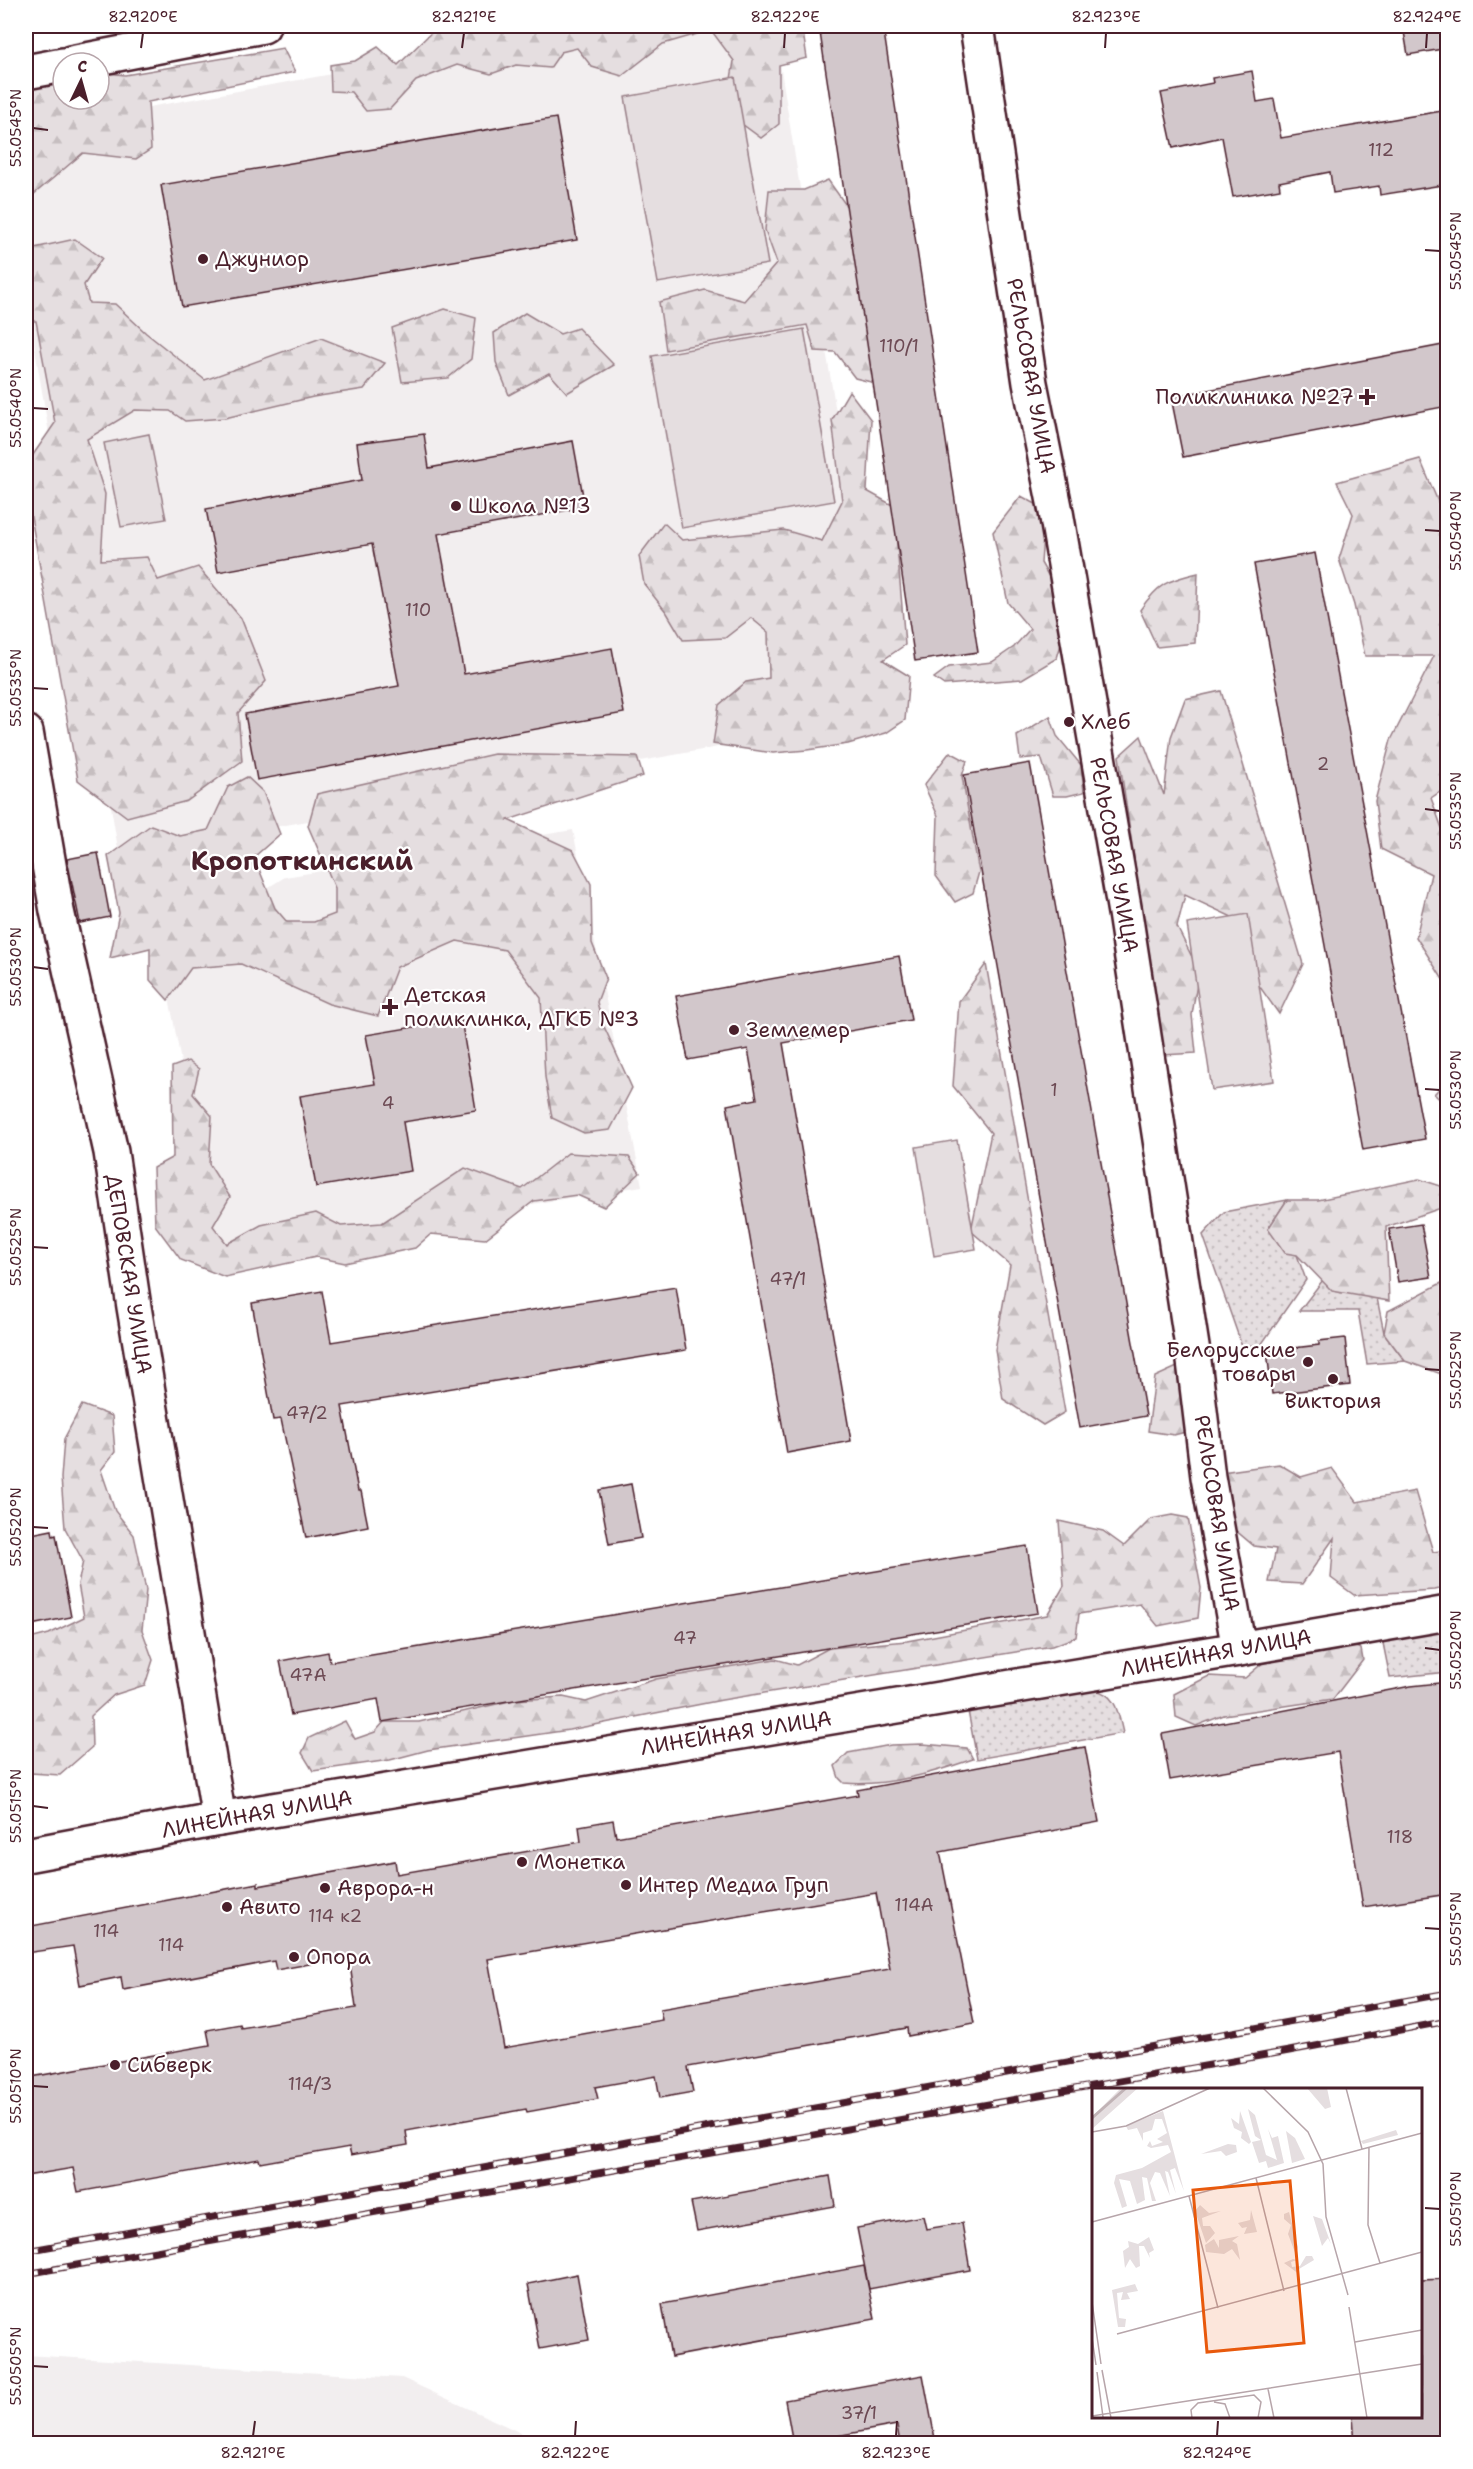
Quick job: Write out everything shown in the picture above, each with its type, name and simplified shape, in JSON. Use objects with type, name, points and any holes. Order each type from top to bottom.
[{"type":"street","points":[[111,55],[263,26]]},
{"type":"street","name":"РЕЛЬСОВАЯ УЛИЦА","points":[[977,26],[1030,383],[1056,512],[1125,913],[1193,1353],[1208,1477],[1239,1649]]},
{"type":"street","points":[[26,72],[51,67]]},
{"type":"street","name":"ДЕПОВСКАЯ УЛИЦА","points":[[26,732],[57,911],[111,1152],[134,1307],[219,1819]]},
{"type":"street","name":"ЛИНЕЙНАЯ УЛИЦА","points":[[26,1856],[219,1819],[1448,1613]]},
{"type":"shaded area","name":"Школа №13","points":[[600,26],[774,26],[885,717],[119,855],[26,295],[26,129]]},
{"type":"shaded area","name":"Детская поликлинка, ДГКБ №3","points":[[573,830],[642,1186],[217,1256],[161,954],[285,877]]},
{"type":"shaded area","points":[[26,2355],[402,2378],[543,2443],[26,2443]]},
{"type":"green space","points":[[438,26],[802,26],[807,58],[779,65],[779,124],[761,138],[742,124],[729,91],[734,61],[711,30],[663,44],[622,76],[592,67],[577,48],[561,52],[550,68],[516,65],[491,74],[457,65],[416,81],[390,109],[366,111],[351,92],[331,91],[330,65],[355,61],[378,47],[398,65]]},
{"type":"green space","points":[[283,48],[295,72],[148,102],[151,149],[136,159],[83,153],[27,200],[26,79],[51,72],[51,111],[111,111],[111,73],[125,75]]},
{"type":"green space","points":[[735,77],[768,264],[658,283],[625,97]]},
{"type":"green space","points":[[828,180],[848,208],[875,383],[855,378],[835,352],[815,351],[807,325],[666,350],[659,302],[705,290],[744,301],[777,263],[765,230],[769,190],[804,190]]},
{"type":"green space","points":[[75,239],[102,258],[84,285],[89,303],[115,304],[146,333],[205,380],[321,338],[385,363],[364,389],[313,397],[225,418],[185,421],[170,411],[135,410],[87,439],[105,494],[101,560],[147,557],[158,580],[198,567],[241,618],[266,681],[238,713],[242,761],[187,801],[127,817],[78,780],[26,489],[26,465],[55,423],[36,321],[26,321],[26,256],[30,249]]},
{"type":"green space","points":[[445,309],[476,318],[471,359],[448,378],[402,382],[392,328]]},
{"type":"green space","points":[[525,313],[560,334],[578,328],[614,365],[567,393],[549,373],[509,395],[496,362],[494,333]]},
{"type":"green space","points":[[804,329],[834,501],[682,528],[652,356]]},
{"type":"green space","points":[[849,391],[871,420],[867,491],[894,506],[905,645],[883,660],[909,676],[905,720],[886,733],[848,744],[807,750],[773,753],[713,744],[719,705],[746,682],[769,678],[768,632],[751,618],[725,638],[683,640],[667,613],[644,584],[639,556],[664,523],[682,540],[784,530],[822,541],[842,501],[832,420]]},
{"type":"green space","points":[[149,434],[166,519],[121,527],[104,443]]},
{"type":"green space","points":[[1420,459],[1447,523],[1447,787],[1431,798],[1447,842],[1447,986],[1416,937],[1431,874],[1381,849],[1375,801],[1391,740],[1434,656],[1365,656],[1354,605],[1339,559],[1353,514],[1337,482]]},
{"type":"green space","points":[[1021,496],[1045,509],[1041,563],[1055,587],[1065,631],[1057,658],[1022,679],[944,685],[934,678],[949,667],[992,662],[1014,647],[1030,629],[1008,603],[993,532]]},
{"type":"green space","points":[[1198,573],[1195,643],[1157,647],[1140,610],[1164,584]]},
{"type":"green space","points":[[1221,691],[1303,964],[1279,1014],[1255,980],[1247,924],[1185,895],[1177,927],[1199,971],[1192,1015],[1196,1053],[1163,1055],[1119,756],[1141,736],[1164,795],[1171,737],[1185,699]]},
{"type":"green space","points":[[1050,716],[1057,736],[1081,765],[1084,792],[1053,796],[1041,757],[1020,759],[1017,736]]},
{"type":"green space","points":[[950,752],[967,761],[962,776],[979,872],[973,893],[955,902],[936,876],[938,816],[924,785]]},
{"type":"green space","points":[[494,754],[637,757],[643,776],[508,820],[573,850],[591,884],[592,943],[606,978],[597,1002],[602,1022],[632,1088],[610,1130],[584,1133],[552,1118],[545,1077],[541,998],[505,950],[457,941],[397,967],[378,1016],[329,1004],[241,964],[191,968],[168,1000],[150,980],[150,948],[110,958],[119,913],[108,856],[151,825],[180,836],[208,830],[228,787],[247,777],[263,792],[280,834],[254,857],[275,908],[287,922],[314,922],[335,914],[335,888],[308,826],[317,794]]},
{"type":"green space","points":[[1248,914],[1274,1081],[1212,1090],[1187,924]]},
{"type":"green space","points":[[986,964],[1065,1412],[1043,1425],[1003,1399],[995,1350],[1010,1265],[971,1231],[991,1133],[953,1086],[959,1001]]},
{"type":"green space","points":[[188,1061],[199,1069],[193,1094],[212,1116],[209,1164],[230,1197],[213,1226],[227,1244],[261,1225],[316,1213],[341,1226],[382,1223],[465,1168],[522,1189],[568,1153],[629,1157],[640,1173],[604,1207],[577,1195],[534,1201],[485,1239],[431,1234],[415,1248],[345,1263],[316,1257],[225,1277],[181,1260],[155,1225],[153,1168],[173,1157],[172,1067]]},
{"type":"green space","points":[[1447,1081],[1447,1106],[1434,1094]]},
{"type":"green space","points":[[957,1140],[976,1249],[934,1256],[916,1147]]},
{"type":"green space","points":[[1419,1179],[1447,1188],[1447,1206],[1386,1227],[1389,1301],[1332,1291],[1297,1255],[1285,1253],[1268,1229],[1287,1200],[1318,1200]]},
{"type":"green space","points":[[1287,1200],[1268,1229],[1297,1255],[1306,1280],[1261,1345],[1242,1346],[1203,1235],[1224,1212]]},
{"type":"green space","points":[[1363,1228],[1384,1333],[1405,1361],[1367,1364],[1358,1311],[1299,1311]]},
{"type":"green space","points":[[1447,1280],[1447,1376],[1405,1361],[1384,1333],[1388,1311]]},
{"type":"green space","points":[[1177,1367],[1191,1368],[1190,1431],[1174,1435],[1148,1431],[1155,1377]]},
{"type":"green space","points":[[82,1405],[112,1416],[115,1452],[101,1470],[115,1511],[134,1535],[146,1590],[142,1630],[153,1660],[145,1685],[114,1695],[91,1716],[92,1747],[60,1775],[31,1773],[26,1781],[26,1640],[49,1634],[84,1617],[78,1584],[83,1561],[65,1528],[61,1478],[64,1439]]},
{"type":"green space","points":[[1279,1464],[1301,1477],[1332,1468],[1357,1502],[1415,1491],[1433,1552],[1447,1550],[1447,1587],[1434,1590],[1354,1595],[1331,1578],[1334,1538],[1302,1584],[1269,1582],[1276,1549],[1254,1546],[1234,1529],[1222,1472]]},
{"type":"green space","points":[[1172,1515],[1188,1518],[1201,1588],[1198,1618],[1158,1626],[1140,1604],[1079,1614],[1076,1637],[1052,1646],[722,1700],[569,1730],[428,1750],[390,1760],[313,1771],[302,1753],[309,1738],[345,1721],[355,1739],[375,1732],[384,1722],[419,1722],[514,1700],[563,1697],[586,1702],[656,1679],[775,1659],[797,1665],[829,1648],[907,1641],[1047,1615],[1064,1586],[1059,1521],[1103,1531],[1124,1546],[1151,1519]]},
{"type":"green space","points":[[1447,1627],[1447,1672],[1390,1678],[1382,1638]]},
{"type":"green space","points":[[1340,1641],[1361,1649],[1363,1660],[1333,1699],[1224,1715],[1196,1726],[1176,1717],[1174,1694],[1209,1676],[1245,1678],[1271,1656]]},
{"type":"green space","points":[[1094,1690],[1102,1692],[1112,1700],[1118,1712],[1123,1733],[977,1759],[968,1711]]},
{"type":"green space","points":[[923,1744],[967,1748],[973,1759],[926,1774],[893,1781],[860,1784],[844,1783],[839,1778],[835,1766],[848,1753],[891,1745]]},
{"type":"building","points":[[819,26],[883,26],[978,652],[915,661]]},
{"type":"building","points":[[1403,26],[1448,26],[1448,48],[1408,55]]},
{"type":"building","points":[[1252,71],[1257,102],[1274,99],[1281,138],[1448,110],[1448,184],[1380,195],[1379,186],[1333,193],[1330,172],[1279,182],[1280,189],[1233,197],[1222,137],[1173,148],[1161,93],[1213,83],[1212,78]]},
{"type":"building","points":[[556,118],[577,240],[182,307],[161,185]]},
{"type":"building","name":"Поликлиника №27","points":[[1448,344],[1448,406],[1183,457],[1171,397]]},
{"type":"building","points":[[424,434],[429,468],[573,441],[585,507],[438,534],[464,674],[612,648],[624,713],[257,780],[245,714],[399,686],[372,544],[218,572],[206,509],[362,480],[357,443]]},
{"type":"building","points":[[1315,553],[1425,1139],[1363,1150],[1254,564]]},
{"type":"building","points":[[1030,763],[1146,1416],[1080,1428],[964,775]]},
{"type":"building","points":[[98,853],[110,917],[80,923],[67,859]]},
{"type":"building","points":[[899,956],[911,1020],[783,1043],[851,1441],[787,1453],[727,1105],[757,1099],[748,1049],[688,1060],[676,996]]},
{"type":"building","points":[[461,1019],[476,1110],[403,1122],[411,1171],[316,1187],[300,1096],[375,1084],[366,1035]]},
{"type":"building","points":[[1421,1224],[1431,1277],[1398,1282],[1389,1229]]},
{"type":"building","points":[[676,1287],[686,1350],[342,1406],[358,1491],[361,1491],[368,1526],[306,1538],[281,1419],[273,1420],[252,1303],[322,1291],[331,1342]]},
{"type":"building","name":"Белорусские товары","points":[[1345,1338],[1350,1385],[1272,1394],[1267,1351],[1319,1345],[1319,1341]]},
{"type":"building","points":[[631,1484],[641,1538],[609,1544],[599,1490]]},
{"type":"building","points":[[52,1530],[53,1536],[56,1535],[71,1617],[26,1626],[26,1535]]},
{"type":"building","points":[[1027,1546],[1038,1613],[382,1722],[378,1699],[291,1715],[280,1661],[328,1652],[330,1662]]},
{"type":"building","points":[[1448,1682],[1448,1894],[1363,1907],[1338,1752],[1170,1780],[1162,1734],[1411,1686]]},
{"type":"building","points":[[1085,1747],[1099,1822],[940,1852],[974,2023],[908,2036],[907,2028],[688,2067],[693,2092],[660,2098],[656,2076],[595,2087],[598,2099],[527,2112],[526,2109],[406,2131],[408,2145],[351,2155],[349,2147],[260,2163],[259,2159],[78,2192],[73,2168],[26,2176],[26,2078],[210,2045],[207,2030],[240,2024],[241,2028],[356,2008],[349,1957],[276,1970],[274,1961],[123,1990],[121,1977],[80,1985],[73,1946],[26,1953],[26,1927],[258,1883],[258,1886],[395,1861],[397,1874],[581,1842],[579,1826],[613,1820],[616,1837],[858,1795],[857,1790]],"holes":[[[876,1893],[890,1969],[660,2009],[662,2020],[504,2048],[488,1959]]]},
{"type":"building","points":[[830,2176],[835,2206],[697,2231],[691,2202]]},
{"type":"building","points":[[923,2216],[926,2229],[962,2223],[970,2270],[869,2289],[857,2228]]},
{"type":"building","points":[[864,2266],[875,2319],[671,2357],[662,2304]]},
{"type":"building","points":[[577,2274],[589,2340],[540,2349],[528,2284]]},
{"type":"building","points":[[1448,2279],[1448,2444],[1355,2444],[1353,2418],[1422,2418],[1422,2280]]},
{"type":"building","points":[[923,2375],[936,2444],[900,2444],[897,2425],[793,2444],[785,2400]]},
{"type":"railway","points":[[26,2251],[1448,1993]]},
{"type":"railway","points":[[26,2274],[1448,2021]]},
{"type":"place","name":"Джуниор","points":[[203,259]]},
{"type":"place","name":"Поликлиника №27","points":[[1367,397]]},
{"type":"place","name":"Школа №13","points":[[456,506]]},
{"type":"place","name":"Хлеб","points":[[1069,722]]},
{"type":"place","name":"Детская поликлинка, ДГКБ №3","points":[[390,1007]]},
{"type":"place","name":"Землемер","points":[[734,1030]]},
{"type":"place","name":"Белорусские товары","points":[[1308,1362]]},
{"type":"place","name":"Виктория","points":[[1333,1379]]},
{"type":"place","name":"Монетка","points":[[522,1862]]},
{"type":"place","name":"Интер Медиа Груп","points":[[626,1885]]},
{"type":"place","name":"Аврора-н","points":[[325,1888]]},
{"type":"place","name":"Авито","points":[[227,1907]]},
{"type":"place","name":"Опора","points":[[294,1957]]},
{"type":"place","name":"Сибверк","points":[[115,2065]]},
{"type":"district","name":"Кропоткинский","points":[[302,861]]}]
